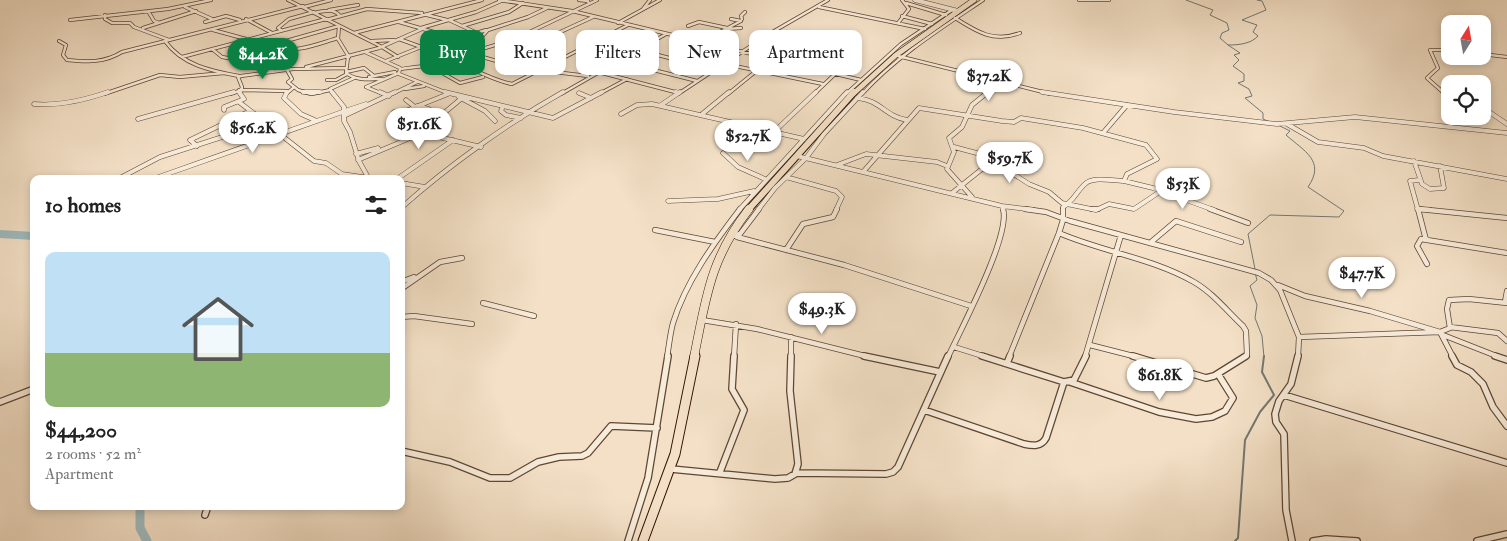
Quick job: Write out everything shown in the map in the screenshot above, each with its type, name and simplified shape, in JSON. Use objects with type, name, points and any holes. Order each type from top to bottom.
[{"type":"highway","points":[[643,541],[671,468],[683,422],[702,320],[715,264],[728,236],[748,208],[797,156],[862,80],[898,56],[928,28],[974,0]]},
{"type":"street","points":[[70,20],[184,6],[211,0]]},
{"type":"street","points":[[288,0],[371,41],[398,57]]},
{"type":"street","points":[[59,41],[66,45],[63,57],[86,63],[110,59],[119,52],[331,0]]},
{"type":"street","points":[[354,33],[482,0]]},
{"type":"street","points":[[165,41],[170,50],[200,67],[239,76],[295,69],[366,52],[382,47],[422,28],[476,12],[500,0],[572,11],[669,35]]},
{"type":"street","points":[[579,0],[588,1],[589,4]]},
{"type":"street","points":[[485,48],[515,39],[597,0]]},
{"type":"street","points":[[642,10],[650,0]]},
{"type":"street","points":[[618,23],[660,0]]},
{"type":"street","points":[[739,54],[828,0]]},
{"type":"street","points":[[902,0],[906,3],[952,14]]},
{"type":"street","points":[[917,0],[952,14],[987,37],[1005,39],[1020,33]]},
{"type":"street","points":[[737,236],[786,177],[806,158],[857,98],[898,56],[952,14],[983,0]]},
{"type":"street","points":[[1079,0],[1109,0]]},
{"type":"street","points":[[462,26],[509,12],[524,3]]},
{"type":"street","points":[[898,24],[902,16],[909,9],[906,3]]},
{"type":"street","points":[[281,30],[278,28],[286,20],[314,12],[359,4],[350,10],[354,12]]},
{"type":"street","points":[[184,6],[212,19]]},
{"type":"street","points":[[485,31],[528,17],[549,7]]},
{"type":"street","points":[[818,7],[898,24],[928,28]]},
{"type":"street","points":[[182,56],[367,9],[415,13],[431,12]]},
{"type":"street","points":[[329,10],[338,13],[340,16]]},
{"type":"street","points":[[148,11],[154,21],[159,23]]},
{"type":"street","points":[[142,28],[196,12]]},
{"type":"street","points":[[722,30],[741,20],[741,16],[745,12]]},
{"type":"street","points":[[425,14],[448,20],[471,30]]},
{"type":"street","points":[[105,15],[105,19],[109,21],[130,23],[134,27],[142,28],[169,40]]},
{"type":"street","points":[[205,22],[226,16],[242,21]]},
{"type":"street","points":[[563,30],[593,16]]},
{"type":"street","points":[[902,16],[928,28]]},
{"type":"street","points":[[731,19],[741,20]]},
{"type":"street","points":[[246,20],[272,33]]},
{"type":"street","points":[[398,21],[429,30]]},
{"type":"street","points":[[688,26],[699,22],[725,28],[741,28]]},
{"type":"street","points":[[618,30],[628,25]]},
{"type":"street","points":[[327,80],[336,80],[346,71],[348,57],[338,38],[339,26]]},
{"type":"street","points":[[242,41],[258,47],[274,45],[339,26]]},
{"type":"street","points":[[485,33],[495,28]]},
{"type":"street","points":[[628,541],[645,492],[657,428],[665,362],[673,324],[688,288],[715,242],[754,191],[802,138],[895,48],[928,28]]},
{"type":"street","points":[[211,29],[247,40]]},
{"type":"street","points":[[659,38],[666,34]]},
{"type":"street","points":[[251,36],[262,36]]},
{"type":"street","points":[[386,40],[403,36]]},
{"type":"street","points":[[274,45],[277,48],[291,50],[338,38]]},
{"type":"street","points":[[371,41],[398,39],[420,47]]},
{"type":"street","points":[[386,61],[420,47]]},
{"type":"street","points":[[212,49],[222,57],[245,61],[273,71]]},
{"type":"street","points":[[1441,50],[1430,50],[1438,68],[1427,78],[1441,90]]},
{"type":"street","points":[[739,51],[749,54]]},
{"type":"street","points":[[366,52],[386,61],[424,86],[458,96],[554,118],[626,79]]},
{"type":"street","points":[[1491,55],[1507,57]]},
{"type":"street","points":[[898,56],[1040,92],[1127,105],[1286,123],[1366,117],[1507,133]]},
{"type":"street","points":[[362,79],[420,67]]},
{"type":"street","points":[[295,69],[346,71],[364,68],[374,76]]},
{"type":"street","points":[[287,70],[292,79],[287,82],[294,88],[308,94],[330,90],[332,86],[354,78],[384,79]]},
{"type":"street","points":[[346,71],[354,78]]},
{"type":"street","points":[[390,96],[366,87],[400,71]]},
{"type":"street","points":[[659,71],[697,81]]},
{"type":"street","points":[[34,104],[53,104],[91,98],[160,75],[180,77],[224,73]]},
{"type":"street","points":[[566,73],[590,76]]},
{"type":"street","points":[[447,75],[461,83],[483,76],[510,84],[528,75]]},
{"type":"street","points":[[610,75],[679,93]]},
{"type":"street","points":[[662,105],[707,75]]},
{"type":"street","points":[[701,115],[751,75]]},
{"type":"street","points":[[781,75],[823,84]]},
{"type":"street","points":[[774,132],[834,75]]},
{"type":"street","points":[[840,75],[862,80]]},
{"type":"street","points":[[224,110],[224,106],[244,99],[239,96],[239,91],[242,87],[239,76]]},
{"type":"street","points":[[405,204],[424,187],[521,118],[590,76]]},
{"type":"street","points":[[165,175],[375,102],[416,82]]},
{"type":"street","points":[[974,198],[948,172],[947,166],[954,152],[950,138],[962,127],[972,104],[1001,82]]},
{"type":"street","points":[[402,90],[424,86]]},
{"type":"street","points":[[294,88],[283,96],[286,101],[301,114],[317,121]]},
{"type":"street","points":[[138,119],[239,91],[269,89],[287,92]]},
{"type":"street","points":[[330,90],[343,104],[346,112],[344,121],[349,128],[358,160],[367,175]]},
{"type":"street","points":[[579,93],[591,98]]},
{"type":"street","points":[[394,112],[403,112],[450,94]]},
{"type":"street","points":[[458,96],[485,111],[495,121]]},
{"type":"street","points":[[419,134],[462,98]]},
{"type":"street","points":[[857,98],[871,99],[895,118],[907,120]]},
{"type":"street","points":[[406,100],[416,106],[429,109],[428,112],[437,117]]},
{"type":"street","points":[[238,102],[257,114],[314,161],[330,165],[342,174],[347,175]]},
{"type":"street","points":[[621,114],[642,103],[662,105],[810,140]]},
{"type":"street","points":[[1103,133],[1116,123],[1118,114],[1127,105]]},
{"type":"street","points":[[503,106],[501,111],[504,114],[521,118]]},
{"type":"street","points":[[863,172],[919,108],[1014,122],[1018,118],[1024,118],[1103,133],[1146,145],[1156,158],[1127,174],[1124,181]]},
{"type":"street","points":[[198,146],[190,140],[215,128],[220,123],[250,111]]},
{"type":"street","points":[[1491,112],[1507,124]]},
{"type":"street","points":[[432,115],[442,114]]},
{"type":"street","points":[[1500,118],[1507,118]]},
{"type":"street","points":[[126,175],[154,160],[266,123]]},
{"type":"street","points":[[1286,123],[1318,142],[1364,148],[1383,156],[1507,179]]},
{"type":"street","points":[[358,160],[419,134],[427,133],[481,147]]},
{"type":"street","points":[[402,175],[417,163],[454,140]]},
{"type":"street","points":[[374,145],[378,148]]},
{"type":"street","points":[[954,147],[984,155],[1029,184],[1049,192],[1058,201],[1096,210],[1109,204],[1134,209],[1162,191]]},
{"type":"street","points":[[356,154],[378,148],[387,149]]},
{"type":"street","points":[[723,153],[738,167],[765,179]]},
{"type":"street","points":[[836,165],[863,154],[939,162],[947,166]]},
{"type":"street","points":[[797,156],[1002,206],[1046,212],[1063,220],[1121,234],[1259,273],[1277,285],[1304,296],[1370,310],[1441,333],[1470,348],[1507,360]]},
{"type":"street","points":[[1414,161],[1419,180],[1426,188],[1444,189],[1440,166]]},
{"type":"street","points":[[952,193],[984,168],[1002,168]]},
{"type":"street","points":[[786,177],[836,191],[842,197],[833,217],[803,224],[786,250]]},
{"type":"street","points":[[1007,364],[1060,233],[1063,220],[1062,209],[1080,193],[1085,183],[1094,180],[1124,181],[1162,191],[1248,222]]},
{"type":"street","points":[[1419,180],[1410,181],[1426,240]]},
{"type":"street","points":[[405,184],[424,187]]},
{"type":"street","points":[[668,201],[718,199],[754,191]]},
{"type":"street","points":[[671,468],[775,479],[788,478],[796,473],[886,474],[893,472],[906,450],[940,372],[954,347],[998,243],[1004,216],[1002,206]]},
{"type":"street","points":[[1417,209],[1507,218]]},
{"type":"street","points":[[1150,243],[1176,220],[1241,242]]},
{"type":"street","points":[[655,230],[715,242]]},
{"type":"street","points":[[1060,233],[1175,272],[1194,282],[1211,294],[1243,326],[1246,331],[1247,355],[1211,378],[1197,377],[1125,353],[1090,345]]},
{"type":"street","points":[[1067,382],[1074,380],[1082,369],[1121,234]]},
{"type":"street","points":[[728,236],[737,236],[844,265],[971,306]]},
{"type":"street","points":[[1427,264],[1417,246],[1420,239],[1507,253]]},
{"type":"street","points":[[405,286],[440,262],[462,258]]},
{"type":"street","points":[[405,281],[420,275]]},
{"type":"street","points":[[1277,285],[1299,337],[1298,358],[1291,384],[1279,401],[1275,419],[1284,434],[1286,510],[1292,541]]},
{"type":"street","points":[[1450,327],[1446,309],[1447,301],[1469,299],[1506,303],[1507,291]]},
{"type":"street","points":[[483,303],[534,316]]},
{"type":"street","points":[[405,316],[472,324]]},
{"type":"street","points":[[702,320],[736,324],[940,372]]},
{"type":"street","points":[[720,472],[744,410],[743,405],[736,398],[732,389],[736,324]]},
{"type":"street","points":[[1299,337],[1441,333],[1450,327],[1498,333],[1507,341]]},
{"type":"street","points":[[1441,333],[1457,365],[1471,372],[1483,384],[1493,407],[1507,426]]},
{"type":"street","points":[[791,337],[790,391],[798,464],[796,473]]},
{"type":"street","points":[[954,347],[1087,390],[1104,392],[1163,413],[1190,419],[1214,418],[1225,414],[1233,398],[1218,374]]},
{"type":"street","points":[[924,410],[1024,444],[1039,446],[1046,438],[1067,382]]},
{"type":"street","points":[[0,402],[30,391]]},
{"type":"street","points":[[1284,395],[1507,463]]},
{"type":"street","points":[[405,453],[450,462],[490,478],[510,478],[538,462],[559,457],[582,456],[588,453],[611,426],[657,428]]},
{"type":"street","points":[[206,515],[207,510]]},
{"type":"street","points":[[1477,541],[1507,534]]},
{"type":"street","points":[[1314,541],[1326,539],[1358,541]]},
{"type":"waterway","points":[[1186,0],[1213,10],[1210,15],[1227,23],[1229,30],[1222,33],[1220,38],[1228,45]]},
{"type":"waterway","points":[[1228,45],[1248,42],[1258,36],[1253,32],[1257,25],[1242,20],[1266,10],[1262,1],[1257,0]]},
{"type":"waterway","points":[[1228,45],[1240,53],[1234,55],[1239,60],[1233,66],[1244,74],[1244,81],[1238,83],[1249,89],[1252,96],[1245,98],[1263,113],[1263,119],[1270,122]]},
{"type":"waterway","points":[[1255,269],[1248,234],[1270,215],[1339,217],[1344,211],[1308,187],[1313,178],[1314,163],[1306,152],[1286,135],[1290,131],[1278,125]]},
{"type":"waterway","points":[[0,234],[30,236]]},
{"type":"waterway","points":[[1255,273],[1257,280],[1250,286],[1257,305],[1255,318],[1262,336],[1264,356]]},
{"type":"waterway","points":[[1235,541],[1238,538],[1245,440],[1260,412],[1274,395],[1262,372],[1264,356]]},
{"type":"waterway","points":[[140,510],[140,528],[147,541]]}]
